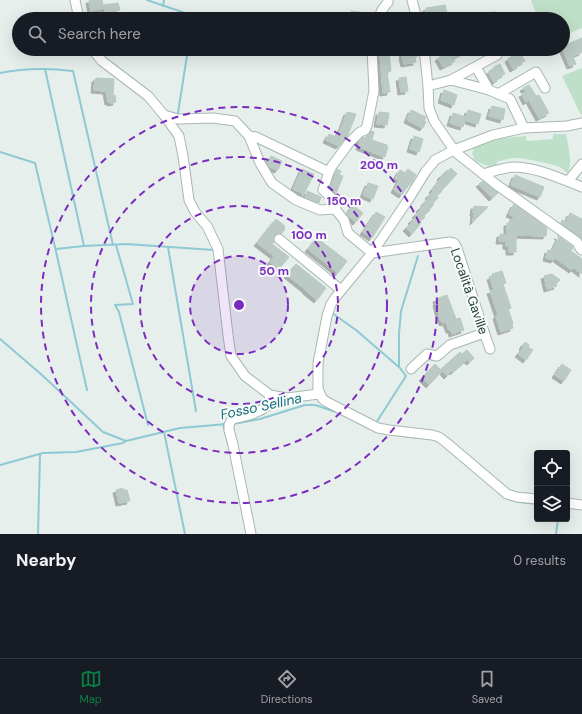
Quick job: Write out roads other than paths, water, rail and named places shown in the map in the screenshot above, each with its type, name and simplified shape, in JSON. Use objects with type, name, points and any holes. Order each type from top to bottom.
[{"type":"street","points":[[75,0],[78,12]]},
{"type":"street","points":[[381,12],[388,0]]},
{"type":"street","points":[[412,0],[415,12]]},
{"type":"street","points":[[98,56],[102,61],[148,96],[179,136],[189,200],[195,212],[207,226],[218,250],[231,356],[246,376],[270,394],[287,398],[319,394]]},
{"type":"street","points":[[335,209],[337,203],[323,190],[332,166],[349,143],[360,132],[365,130],[367,126],[374,91],[372,56]]},
{"type":"street","points":[[425,56],[429,108],[434,121],[458,155],[577,242],[582,250]]},
{"type":"street","points":[[428,86],[451,80],[495,56]]},
{"type":"street","points":[[476,67],[494,92]]},
{"type":"street","points":[[494,92],[536,72],[545,88]]},
{"type":"street","points":[[451,80],[494,92],[510,99],[524,128]]},
{"type":"street","points":[[164,115],[178,119],[213,118],[235,121],[249,136],[260,163],[272,183],[296,200],[320,210],[335,209]]},
{"type":"street","points":[[534,499],[506,494],[439,437],[378,428],[325,401],[319,394],[318,389],[318,363],[331,304],[372,252],[426,171],[435,160],[454,150],[493,135],[524,128],[567,126],[582,122]]},
{"type":"street","points":[[249,136],[256,137],[329,172]]},
{"type":"street","points":[[568,181],[582,164]]},
{"type":"street","points":[[483,174],[514,167],[532,169],[582,187]]},
{"type":"street","points":[[335,209],[344,220],[348,233],[372,252]]},
{"type":"street","points":[[280,239],[341,290]]},
{"type":"street","name":"Località Gaville","points":[[372,252],[450,242],[454,243],[457,248],[490,349]]},
{"type":"street","points":[[411,369],[427,354],[438,356],[450,345],[484,333]]},
{"type":"street","points":[[251,534],[234,446],[229,430],[232,419],[254,414],[269,405],[270,394]]},
{"type":"street","points":[[570,503],[582,505]]},
{"type":"waterway","points":[[147,0],[182,12]]},
{"type":"waterway","points":[[163,6],[164,0]]},
{"type":"waterway","points":[[178,113],[187,56]]},
{"type":"waterway","points":[[0,73],[36,69],[73,71],[113,245]]},
{"type":"waterway","points":[[45,69],[84,246]]},
{"type":"waterway","points":[[0,152],[35,163],[87,390]]},
{"type":"waterway","points":[[56,249],[126,244],[214,250]]},
{"type":"waterway","points":[[116,245],[133,304],[115,305],[119,312],[148,425]]},
{"type":"waterway","points":[[168,247],[196,411]]},
{"type":"waterway","points":[[399,367],[401,311],[418,256]]},
{"type":"waterway","points":[[332,313],[356,330],[400,368],[406,376],[376,423]]},
{"type":"waterway","name":"Fosso Sellina","points":[[0,339],[42,375],[103,432],[126,441],[180,428],[227,424]]},
{"type":"waterway","name":"Fosso Sellina","points":[[233,424],[260,419],[305,405],[315,405],[339,413]]},
{"type":"waterway","points":[[223,424],[231,455]]},
{"type":"waterway","points":[[164,432],[185,534]]},
{"type":"waterway","name":"Fosso Sellina","points":[[397,435],[418,438]]},
{"type":"waterway","points":[[0,465],[43,453],[76,452],[123,443],[126,441]]},
{"type":"waterway","points":[[38,534],[40,454]]},
{"type":"waterway","name":"Fosso Sellina","points":[[499,493],[507,499],[534,504]]},
{"type":"waterway","points":[[556,534],[558,522]]}]
